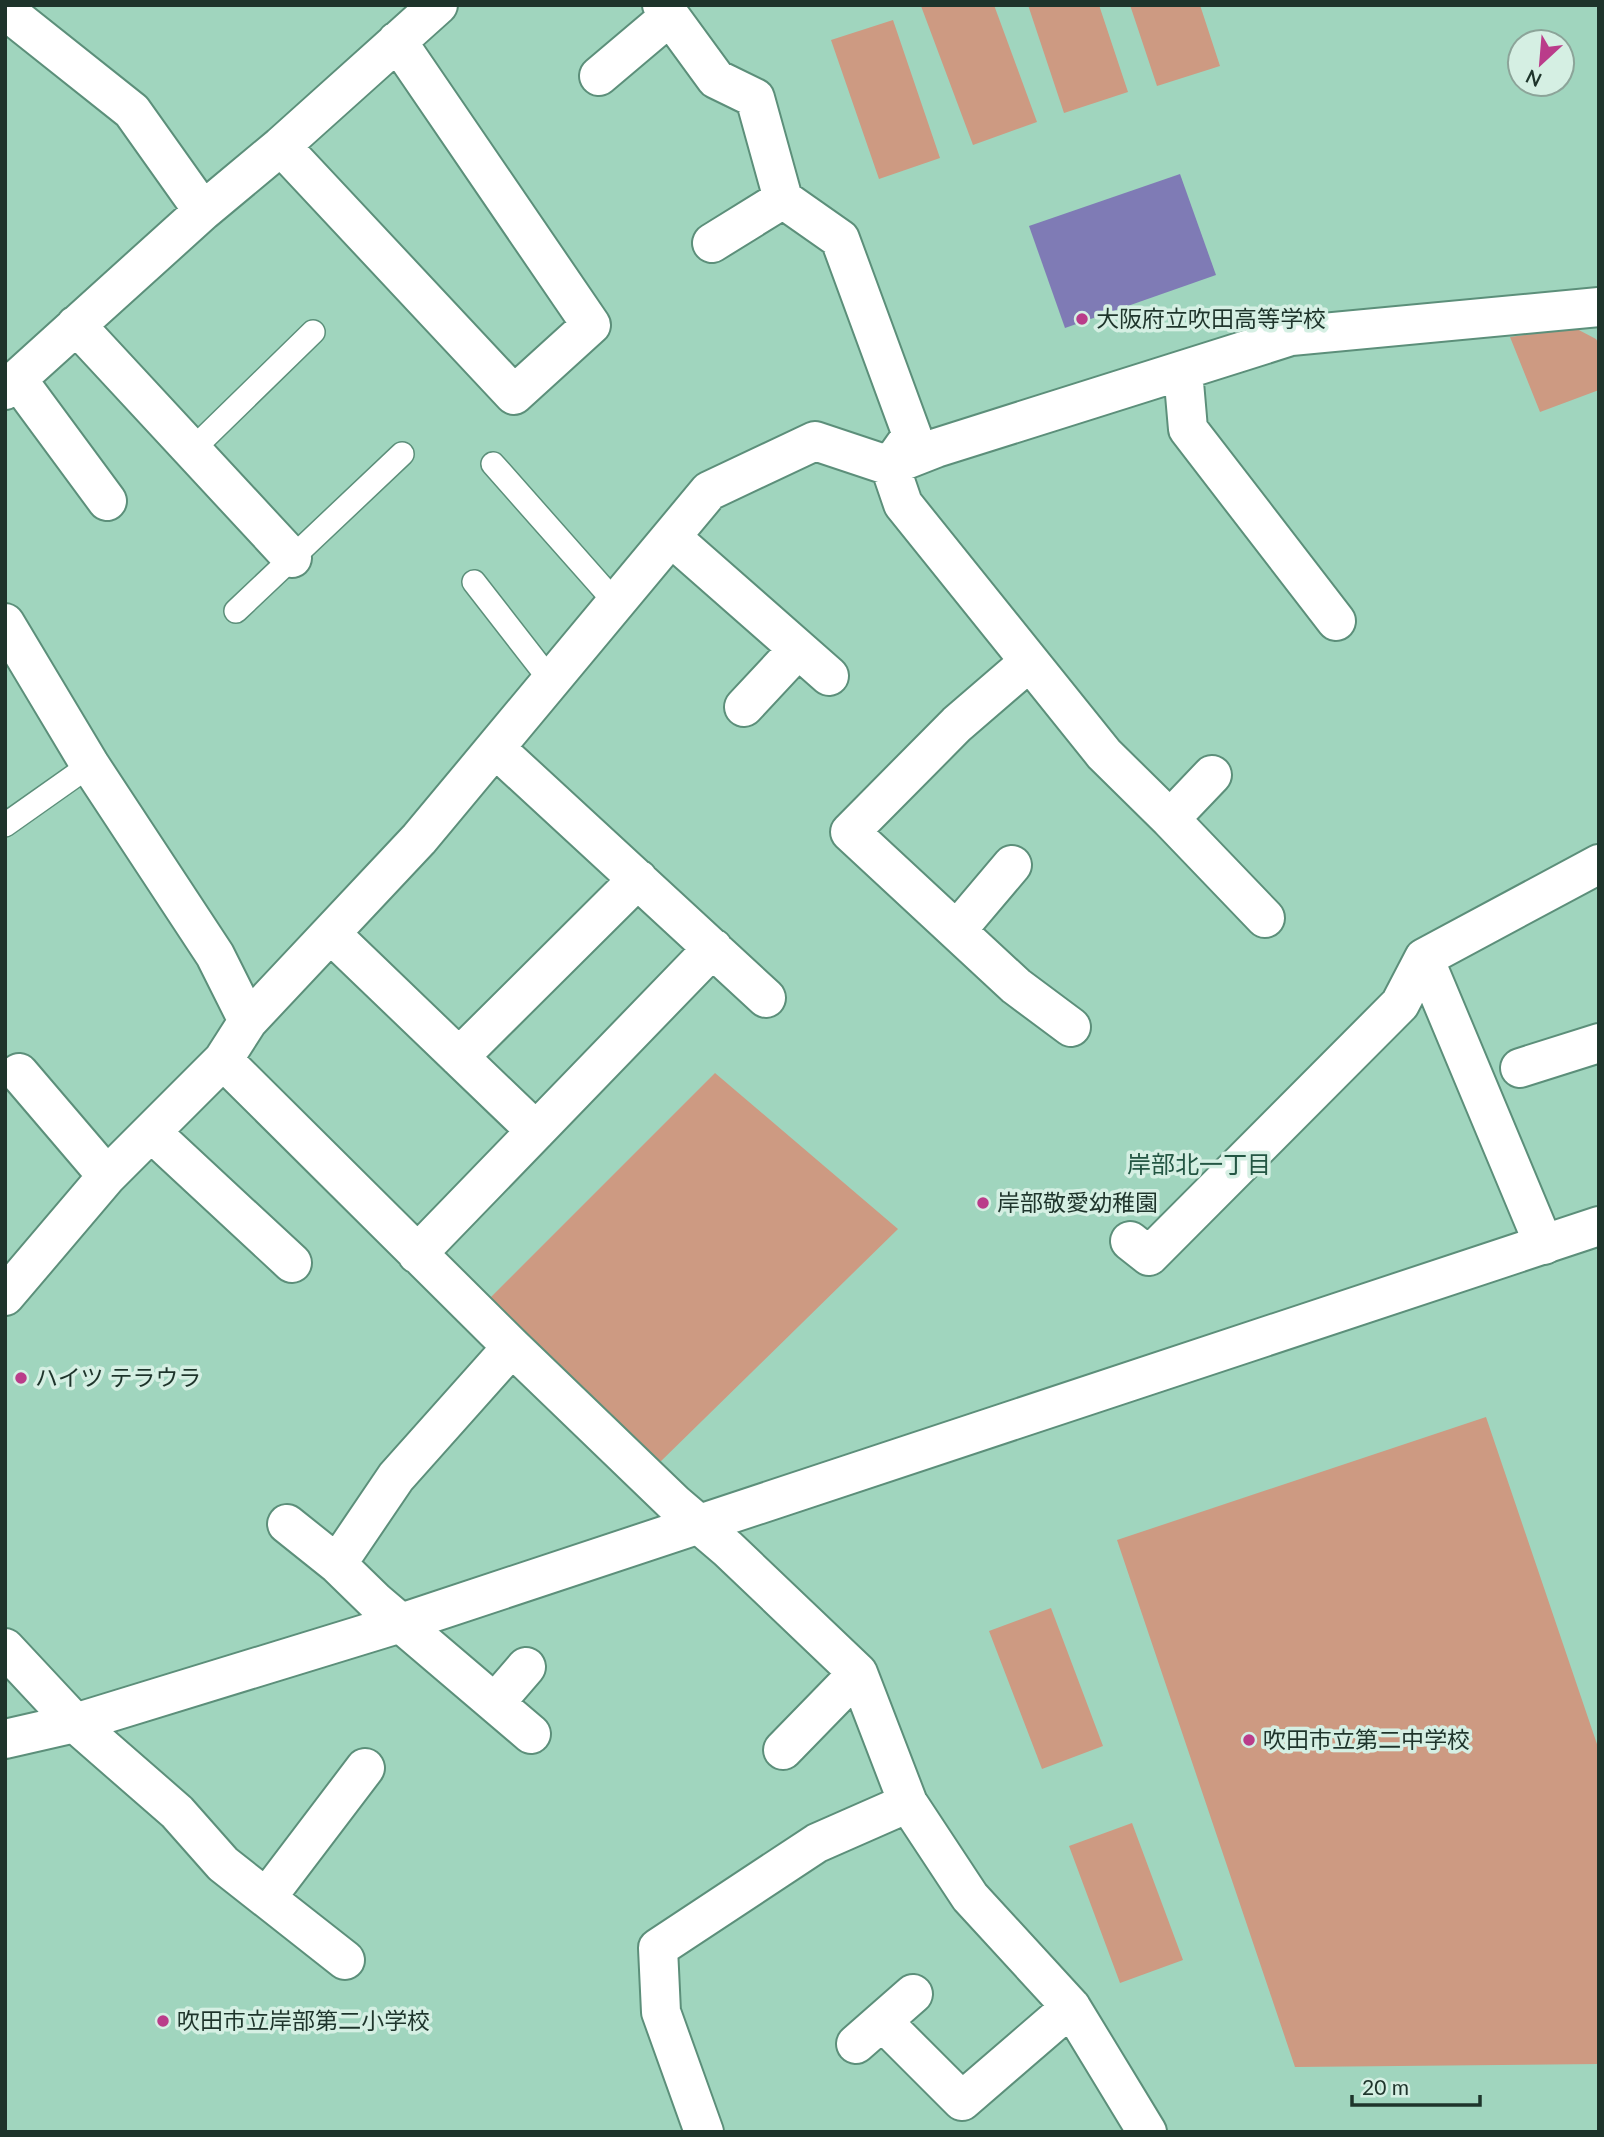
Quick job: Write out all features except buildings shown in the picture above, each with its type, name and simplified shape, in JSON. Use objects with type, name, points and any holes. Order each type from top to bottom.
[{"type":"street","points":[[107,501],[11,384],[438,5]]},
{"type":"street","points":[[5,10],[132,111],[203,211]]},
{"type":"street","points":[[599,76],[666,11],[716,79],[755,98],[783,200],[840,239],[912,435],[890,466]]},
{"type":"street","points":[[281,146],[514,396],[591,324],[397,41]]},
{"type":"street","points":[[712,243],[783,200]]},
{"type":"street","points":[[5,1296],[107,1176],[223,1060],[248,1021],[419,839],[709,491],[814,441],[890,466],[936,448],[1291,336],[1599,307]]},
{"type":"street","points":[[76,325],[292,558]]},
{"type":"street","points":[[1183,371],[1188,429],[1336,621]]},
{"type":"street","points":[[890,466],[903,504],[1104,754],[1265,918]]},
{"type":"street","points":[[671,537],[829,676]]},
{"type":"street","points":[[5,624],[90,765],[215,955],[248,1021]]},
{"type":"street","points":[[744,707],[798,649]]},
{"type":"street","points":[[1029,662],[957,724],[850,832],[1016,986],[1071,1027]]},
{"type":"street","points":[[495,748],[766,998]]},
{"type":"street","points":[[1170,819],[1212,775]]},
{"type":"street","points":[[1130,1241],[1149,1256],[1400,1004],[1424,958],[1599,864]]},
{"type":"street","points":[[957,930],[1012,865]]},
{"type":"street","points":[[459,1057],[638,879]]},
{"type":"street","points":[[331,934],[536,1131]]},
{"type":"street","points":[[417,1254],[713,948]]},
{"type":"street","points":[[1424,958],[1544,1245]]},
{"type":"street","points":[[1520,1068],[1599,1043]]},
{"type":"street","points":[[223,1060],[512,1347],[858,1673],[908,1803],[970,1896],[1070,2007],[1147,2132]]},
{"type":"street","points":[[19,1073],[107,1176]]},
{"type":"street","points":[[152,1133],[292,1263]]},
{"type":"street","points":[[5,1739],[75,1723],[401,1623],[1599,1226]]},
{"type":"street","points":[[337,1564],[396,1477],[512,1347]]},
{"type":"street","points":[[287,1524],[337,1564],[401,1623],[531,1734]]},
{"type":"street","points":[[5,1648],[75,1723],[177,1812],[223,1864],[345,1960]]},
{"type":"street","points":[[495,1703],[526,1667]]},
{"type":"street","points":[[783,1750],[858,1673]]},
{"type":"street","points":[[267,1897],[365,1768]]},
{"type":"street","points":[[704,2132],[661,2012],[658,1948],[817,1843],[908,1803]]},
{"type":"street","points":[[913,1994],[870,2033],[962,2101],[1070,2007]]},
{"type":"lane","points":[[192,450],[313,332]]},
{"type":"lane","points":[[236,611],[402,454]]},
{"type":"lane","points":[[492,464],[616,603]]},
{"type":"lane","points":[[474,582],[551,681]]},
{"type":"lane","points":[[5,825],[90,765]]},
{"type":"shaded area","points":[[994,5],[1037,122],[973,145],[921,6]]},
{"type":"shaded area","points":[[1028,5],[1099,5],[1128,92],[1064,113]]},
{"type":"shaded area","points":[[1130,5],[1200,5],[1220,66],[1157,86]]},
{"type":"shaded area","points":[[893,20],[940,158],[879,179],[831,40]]},
{"type":"shaded area","points":[[1180,174],[1216,275],[1065,328],[1029,226]]},
{"type":"shaded area","points":[[1575,328],[1596,339],[1599,344],[1599,390],[1540,412],[1510,337]]},
{"type":"shaded area","points":[[715,1073],[898,1229],[656,1466],[486,1302]]},
{"type":"shaded area","points":[[1486,1417],[1599,1750],[1599,2064],[1295,2067],[1117,1540]]},
{"type":"shaded area","points":[[1051,1608],[1103,1746],[1042,1769],[989,1631]]},
{"type":"shaded area","points":[[1132,1823],[1183,1960],[1120,1983],[1069,1846]]},
{"type":"place","name":"大阪府立吹田高等学校","points":[[1082,319]]},
{"type":"place","name":"岸部敬愛幼稚園","points":[[983,1203]]},
{"type":"place","name":"ハイツ テラウラ","points":[[21,1378]]},
{"type":"place","name":"吹田市立第二中学校","points":[[1249,1740]]},
{"type":"place","name":"吹田市立岸部第二小学校","points":[[163,2021]]},
{"type":"district","name":"岸部北一丁目","points":[[1199,1165]]}]
